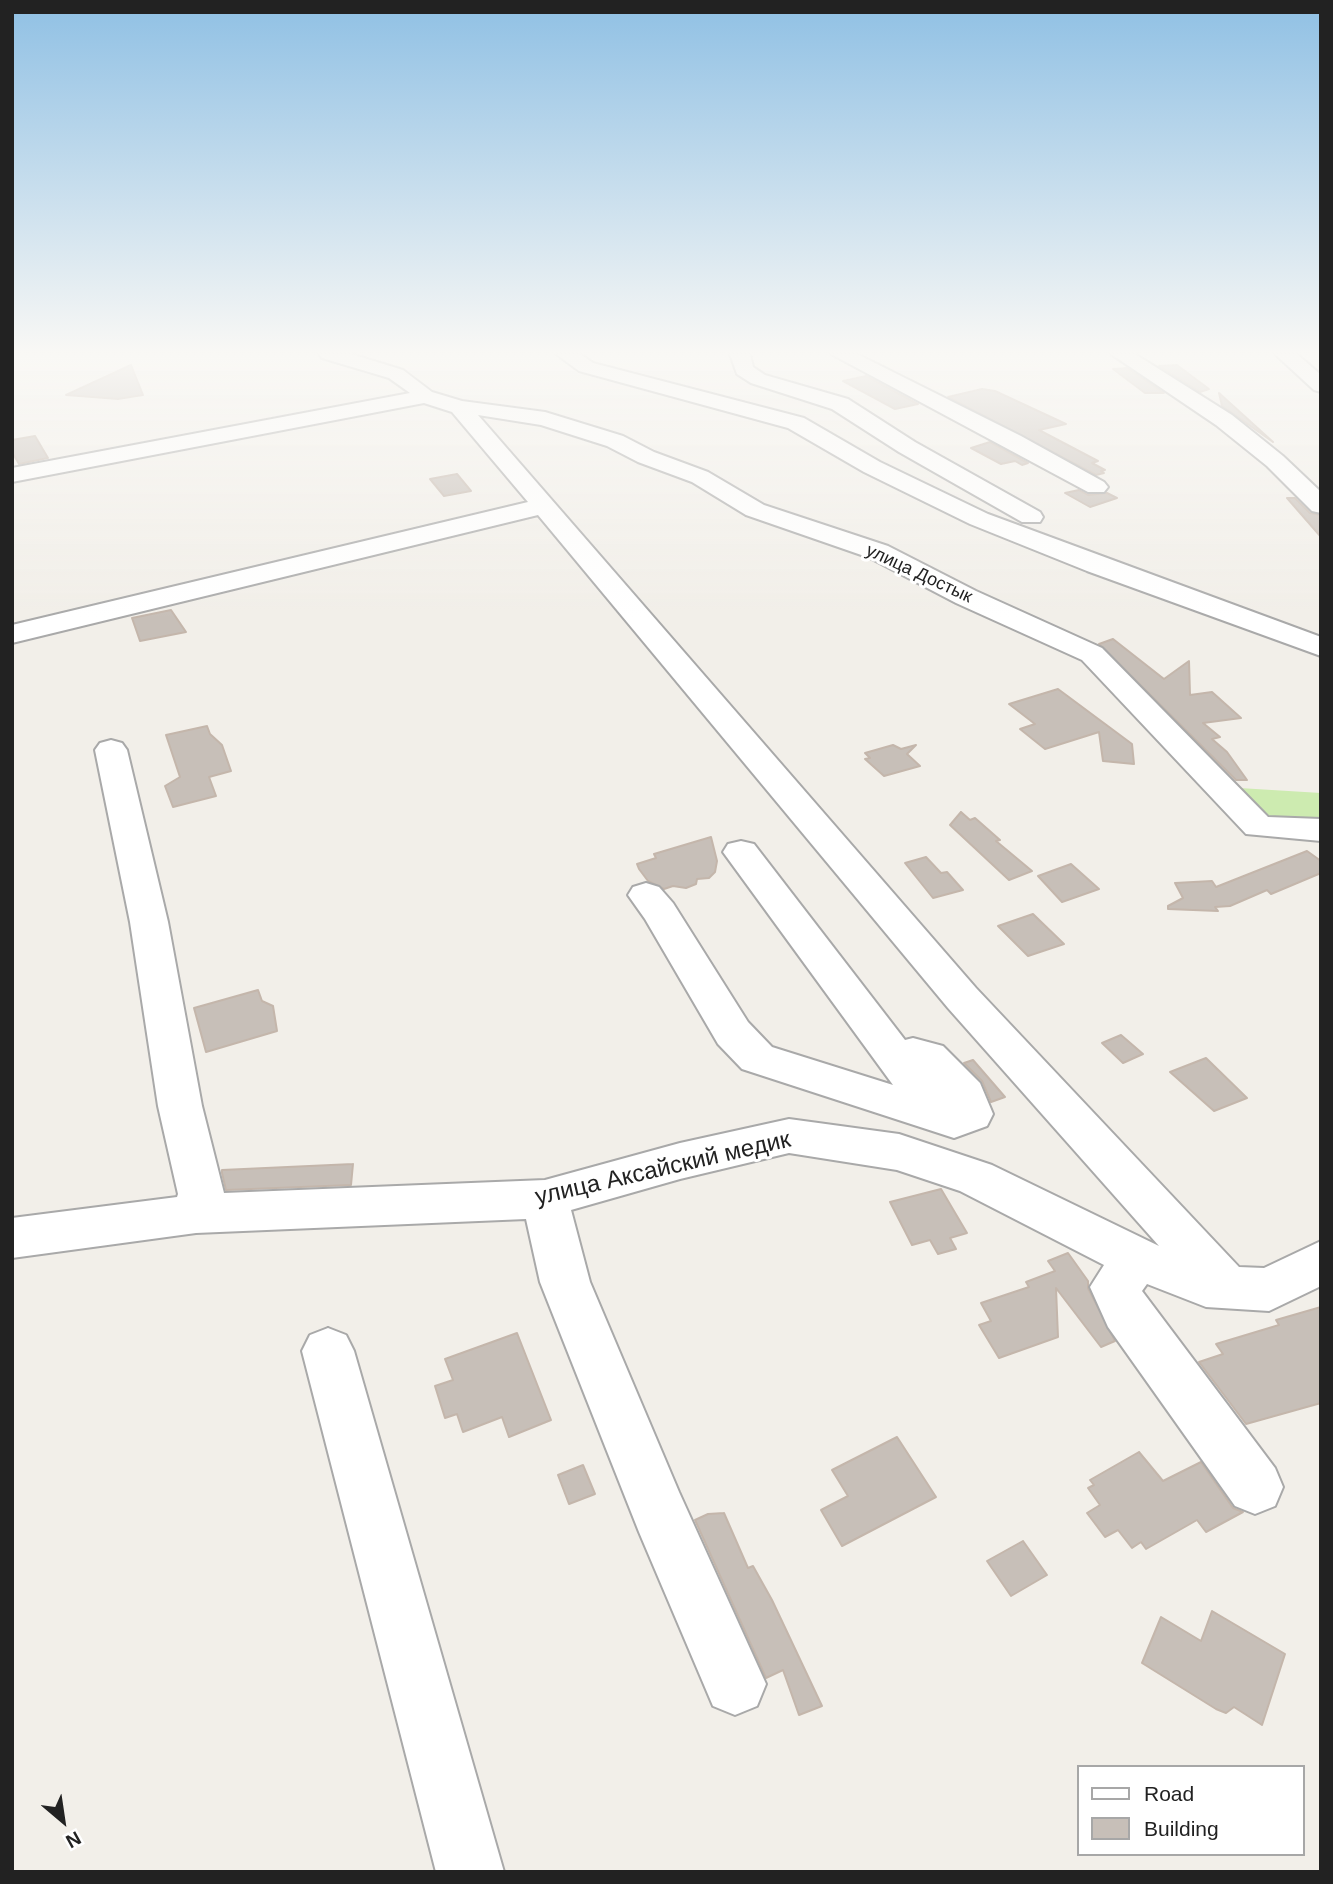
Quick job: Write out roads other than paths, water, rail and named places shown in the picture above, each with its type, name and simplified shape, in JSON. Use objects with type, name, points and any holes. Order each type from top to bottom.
[{"type":"street","points":[[12,475],[185,442]]},
{"type":"street","points":[[489,442],[748,744],[961,999],[1228,1289]]},
{"type":"street","name":"улица Достык","points":[[617,442],[646,457],[700,477],[755,510],[879,552],[966,597],[1092,654],[1258,827],[1321,830]]},
{"type":"street","points":[[829,442],[872,467],[1033,541],[1321,648]]},
{"type":"street","points":[[899,442],[1007,505],[1078,539],[1086,548],[1086,557],[1082,558]]},
{"type":"street","points":[[1015,442],[1096,487]]},
{"type":"street","points":[[1251,442],[1321,506]]},
{"type":"street","points":[[12,634],[543,506]]},
{"type":"street","points":[[111,750],[149,922],[180,1106],[201,1194],[196,1214]]},
{"type":"street","points":[[741,852],[897,1059],[913,1053],[928,1057],[965,1095],[971,1114],[954,1121]]},
{"type":"street","points":[[646,895],[660,912],[733,1034],[757,1058],[954,1121],[961,1132],[962,1151],[952,1169]]},
{"type":"street","name":"улица Аксайский медик","points":[[12,1238],[196,1214],[545,1199],[680,1161],[789,1136],[898,1152],[952,1169],[976,1178],[1142,1261],[1206,1286],[1269,1290],[1321,1262]]},
{"type":"street","points":[[545,1199],[565,1283],[659,1512],[735,1684]]},
{"type":"street","points":[[1142,1261],[1130,1269],[1115,1287],[1126,1311],[1255,1487]]},
{"type":"street","points":[[328,1351],[438,1761],[471,1872]]}]
